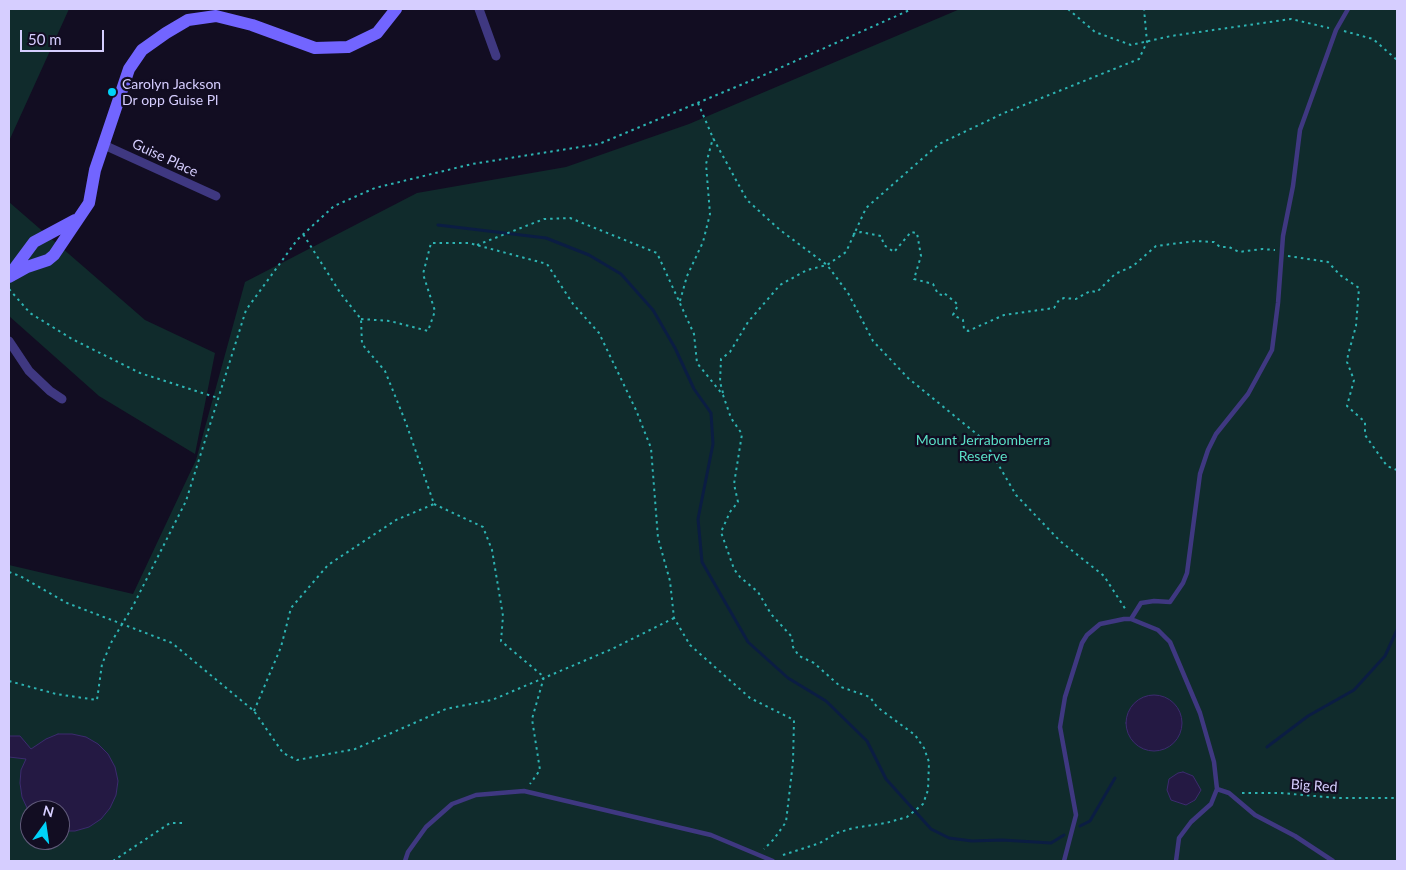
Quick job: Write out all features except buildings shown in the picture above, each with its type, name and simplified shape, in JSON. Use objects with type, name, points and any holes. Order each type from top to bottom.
[{"type":"street","points":[[9,276],[48,260],[54,255],[77,218],[89,203],[95,170],[130,69],[142,50],[188,20],[216,16],[252,26],[315,48],[348,47],[377,32],[396,9]]},
{"type":"street","points":[[479,9],[496,56]]},
{"type":"street","name":"Guise Place","points":[[104,145],[216,196]]},
{"type":"street","points":[[9,276],[34,242],[77,218]]},
{"type":"street","points":[[9,341],[29,371],[62,399]]},
{"type":"lane","points":[[1131,619],[1141,604],[1154,601],[1170,602],[1184,583],[1187,573],[1200,474],[1208,450],[1216,434],[1248,394],[1272,350],[1282,255],[1300,130],[1336,30],[1348,9]]},
{"type":"lane","points":[[1064,861],[1076,815],[1060,727],[1065,697],[1082,643],[1087,635],[1100,624],[1131,619],[1158,630],[1170,642],[1187,678],[1210,743],[1217,789],[1211,804],[1191,822],[1179,838],[1176,861]]},
{"type":"lane","points":[[1217,789],[1229,793],[1255,815],[1295,836],[1333,861]]},
{"type":"lane","points":[[405,861],[408,852],[426,827],[452,804],[476,795],[524,791],[692,830],[759,854],[773,861]]},
{"type":"path","points":[[9,681],[56,694],[97,700],[102,664],[112,641],[186,500],[246,310],[303,234],[334,206],[375,188],[472,164],[599,144],[698,103],[912,9]]},
{"type":"path","points":[[1068,9],[1095,32],[1132,45],[1291,19],[1373,39],[1397,60]]},
{"type":"path","points":[[766,858],[786,856],[853,828],[907,817],[923,804],[928,790],[929,762],[924,748],[915,734],[877,707],[870,697],[841,686],[814,663],[799,656],[792,647],[792,637],[771,614],[758,592],[740,577],[734,569],[721,532],[730,512],[738,502],[734,484],[738,454],[743,439],[726,406],[720,382],[721,359],[730,352],[748,322],[780,285],[807,270],[827,265],[846,252],[866,208],[939,144],[1004,113],[1139,59],[1147,42],[1144,9]]},
{"type":"path","points":[[698,103],[713,138],[747,200],[780,230],[827,265],[848,293],[873,341],[908,378],[984,440],[1016,495],[1060,541],[1104,576],[1131,619]]},
{"type":"path","points":[[679,303],[687,276],[703,242],[710,214],[706,164],[713,138]]},
{"type":"path","points":[[476,245],[544,218],[570,218],[657,253],[694,334],[697,363],[723,395]]},
{"type":"path","points":[[853,234],[861,232],[881,236],[884,245],[894,252],[911,232],[917,233],[921,256],[914,279],[933,284],[938,294],[942,295],[944,293],[956,302],[958,305],[953,315],[963,320],[964,329],[968,331],[1004,315],[1054,308],[1059,300],[1064,298],[1076,299],[1090,291],[1097,292],[1115,274],[1133,266],[1156,246],[1205,241],[1239,252],[1271,248],[1282,255],[1328,262],[1340,275],[1359,288],[1356,326],[1347,362],[1354,380],[1347,406],[1365,422],[1365,435],[1387,466],[1397,470]]},
{"type":"path","points":[[303,234],[341,294],[360,319],[362,344],[385,371],[406,423],[434,504],[483,527],[492,550],[503,616],[501,641],[544,677]]},
{"type":"path","points":[[360,319],[390,321],[428,331],[436,310],[423,274],[431,243],[476,245],[547,264],[573,304],[598,333],[636,410],[651,448],[658,538],[670,581],[674,618],[690,645],[750,698],[794,720],[794,762],[786,822],[774,839],[759,854]]},
{"type":"path","points":[[9,289],[30,313],[72,340],[140,373],[218,398]]},
{"type":"path","points":[[254,711],[281,646],[291,608],[328,565],[396,520],[434,504]]},
{"type":"path","points":[[9,572],[20,576],[67,603],[172,642],[254,711],[283,753],[297,760],[355,749],[446,709],[492,700],[612,649],[674,618]]},
{"type":"path","points":[[524,791],[540,770],[532,718],[544,677]]},
{"type":"path","name":"Big Red","points":[[1229,793],[1281,793],[1337,798],[1397,798]]},
{"type":"path","points":[[113,861],[170,824],[186,823]]},
{"type":"green space","points":[[9,9],[69,9],[9,141]]},
{"type":"green space","name":"Mount Jerrabomberra Reserve","points":[[960,9],[1397,9],[1397,861],[9,861],[9,565],[133,594],[196,460],[245,282],[417,193],[566,167],[689,124]]},
{"type":"green space","points":[[9,202],[145,320],[215,353],[195,454],[99,396],[9,316]]},
{"type":"waterway","points":[[438,225],[546,238],[589,255],[621,274],[653,310],[675,348],[694,389],[711,413],[713,444],[698,519],[702,562],[748,642],[788,678],[826,701],[867,741],[886,779],[931,829],[949,838],[972,841],[1002,840],[1051,843],[1064,835]]},
{"type":"waterway","points":[[1267,747],[1308,716],[1354,690],[1385,656],[1397,630]]},
{"type":"waterway","points":[[1080,826],[1090,821],[1115,778]]},
{"type":"place","name":"Carolyn Jackson Dr opp Guise Pl","points":[[112,92]]}]
